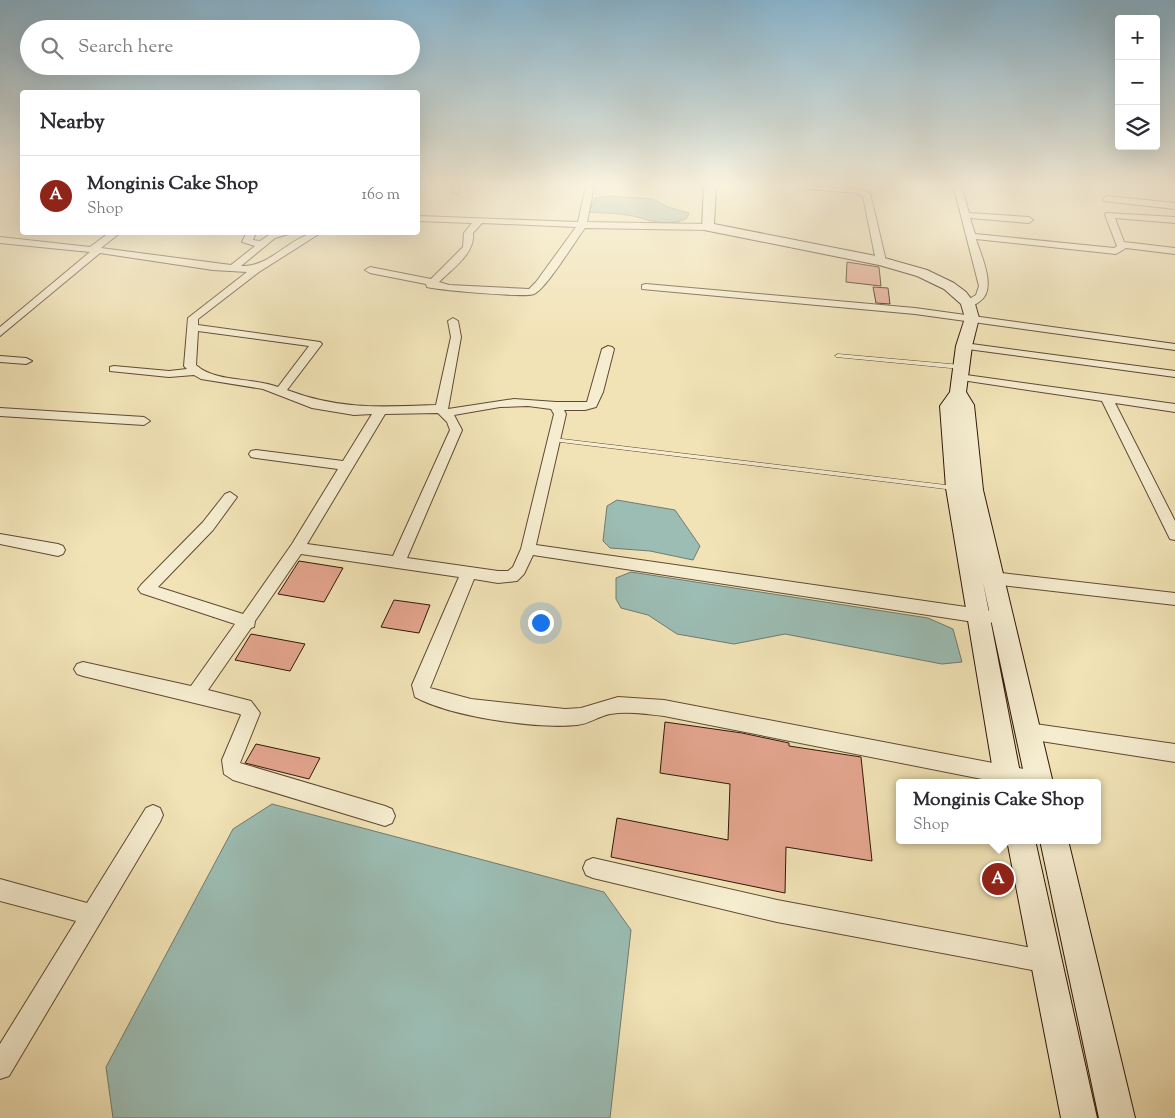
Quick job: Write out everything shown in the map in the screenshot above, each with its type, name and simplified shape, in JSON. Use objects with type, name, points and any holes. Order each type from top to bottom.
[{"type":"main road","points":[[761,238],[881,261],[922,274],[949,286],[961,295],[968,304],[972,318],[964,346],[959,378],[949,406],[956,488],[1008,779]]},
{"type":"main road","points":[[959,378],[965,405],[973,490],[1039,779]]},
{"type":"main road","points":[[1021,844],[1048,962],[1079,1118]]},
{"type":"main road","points":[[1055,844],[1122,1116]]},
{"type":"street","points":[[0,333],[110,238]]},
{"type":"street","points":[[249,238],[247,242],[262,244]]},
{"type":"street","points":[[232,269],[269,238]]},
{"type":"street","points":[[308,238],[256,270],[193,318],[190,366],[194,372],[201,376],[253,384],[328,407],[354,411],[443,411],[494,402],[585,406],[592,404],[598,392],[608,349]]},
{"type":"street","points":[[431,285],[468,245],[468,238]]},
{"type":"street","points":[[370,270],[422,280],[431,285],[468,290],[531,292],[540,284],[573,238]]},
{"type":"street","points":[[876,238],[881,261]]},
{"type":"street","points":[[968,304],[980,297],[984,286],[972,238]]},
{"type":"street","points":[[992,238],[1120,250],[1122,247],[1118,238]]},
{"type":"street","points":[[0,240],[95,249],[232,269],[256,270]]},
{"type":"street","points":[[1120,244],[1175,251]]},
{"type":"street","points":[[646,286],[862,304],[1175,347]]},
{"type":"street","points":[[443,411],[456,337],[453,321]]},
{"type":"street","points":[[191,327],[316,344],[280,392]]},
{"type":"street","points":[[964,346],[1175,374]]},
{"type":"street","points":[[0,359],[26,361]]},
{"type":"street","points":[[114,369],[170,374],[194,372]]},
{"type":"street","points":[[959,378],[1175,408]]},
{"type":"street","points":[[1106,398],[1175,535]]},
{"type":"street","points":[[298,548],[512,577],[519,570],[528,549],[560,414],[556,406]]},
{"type":"street","points":[[195,695],[248,622],[298,548],[381,410]]},
{"type":"street","points":[[398,562],[453,442],[456,430],[453,421],[443,411]]},
{"type":"street","points":[[0,412],[144,421]]},
{"type":"street","points":[[256,454],[347,466]]},
{"type":"street","points":[[230,497],[208,526],[146,589],[248,622]]},
{"type":"street","points":[[0,539],[58,550]]},
{"type":"street","points":[[528,549],[1003,620]]},
{"type":"street","points":[[469,572],[424,674],[421,692],[427,697],[468,706],[579,717],[604,707],[621,705],[648,706],[697,713],[1008,779]]},
{"type":"street","points":[[993,578],[1175,599]]},
{"type":"street","points":[[83,668],[245,707],[251,714],[231,760],[231,768],[240,774],[385,816]]},
{"type":"street","points":[[1028,732],[1175,753]]},
{"type":"street","points":[[1,1065],[152,815]]},
{"type":"street","points":[[593,868],[777,911],[1048,962]]},
{"type":"street","points":[[0,890],[92,914]]},
{"type":"lane","points":[[838,356],[959,378]]},
{"type":"lane","points":[[554,440],[956,488]]},
{"type":"water","points":[[617,500],[675,510],[700,546],[693,560],[650,551],[610,548],[603,541],[607,506]]},
{"type":"water","points":[[631,572],[928,618],[953,629],[962,662],[942,664],[785,634],[734,644],[677,634],[648,615],[621,608],[616,599],[616,578]]},
{"type":"water","points":[[272,804],[604,892],[631,930],[610,1118],[113,1118],[106,1067],[233,829]]},
{"type":"building","points":[[847,262],[879,267],[881,286],[846,282]]},
{"type":"building","points":[[873,287],[888,288],[890,304],[876,303]]},
{"type":"building","points":[[299,561],[343,568],[324,602],[278,594]]},
{"type":"building","points":[[394,600],[430,605],[419,633],[381,627]]},
{"type":"building","points":[[251,634],[305,644],[290,671],[235,660]]},
{"type":"building","points":[[665,722],[742,733],[789,743],[789,746],[861,757],[872,861],[786,847],[785,893],[611,857],[617,818],[728,840],[730,784],[660,773]]},
{"type":"building","points":[[256,744],[320,758],[309,779],[245,763]]},
{"type":"place","name":"Monginis Cake Shop","points":[[998,879]]}]
